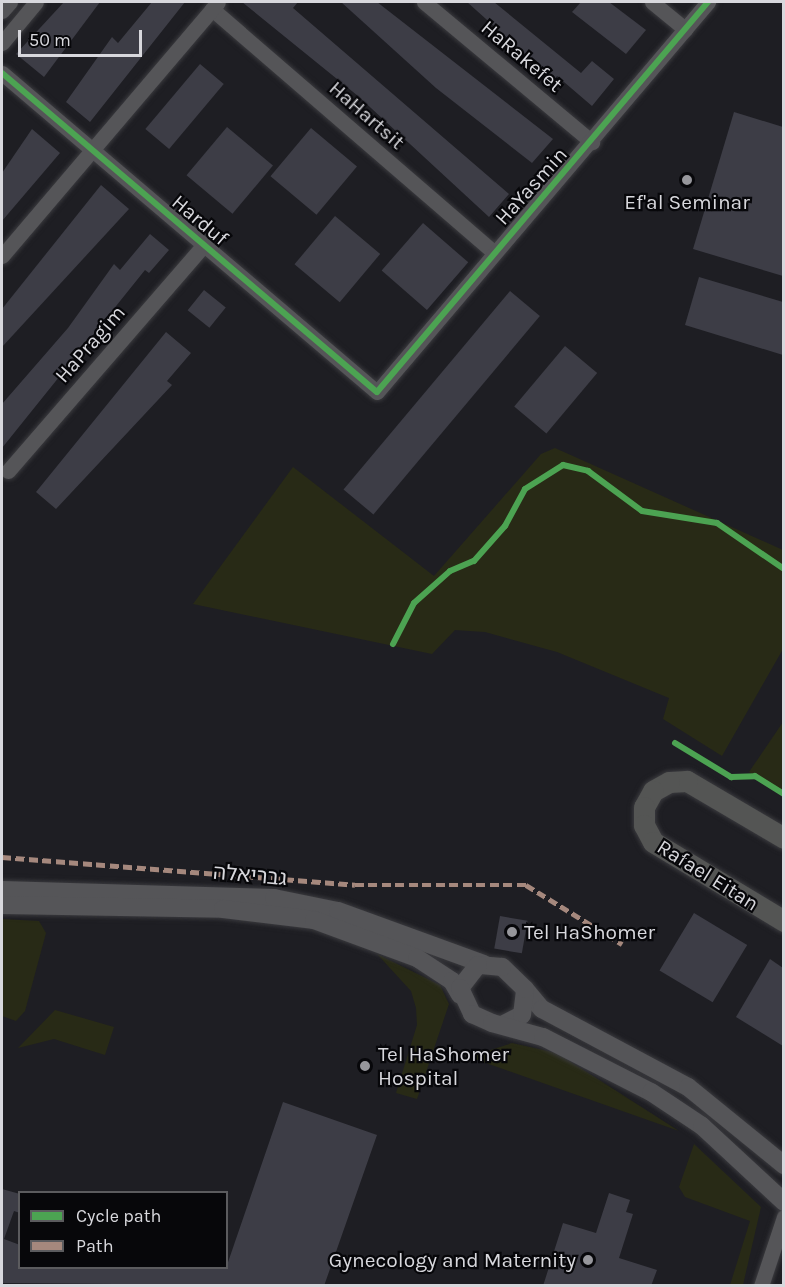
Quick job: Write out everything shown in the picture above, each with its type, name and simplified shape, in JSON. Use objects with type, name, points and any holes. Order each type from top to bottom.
[{"type":"main road","name":"Rafael Eitan","points":[[783,838],[687,781],[669,782],[653,791],[644,807],[644,825],[653,842],[783,921]]},
{"type":"street","points":[[2,11],[10,2]]},
{"type":"street","points":[[2,43],[36,2]]},
{"type":"street","name":"HaRakefet","points":[[424,2],[592,142]]},
{"type":"street","points":[[652,2],[685,28]]},
{"type":"street","name":"HaYasmin","points":[[377,392],[494,252],[592,142],[708,2]]},
{"type":"street","points":[[2,256],[215,5]]},
{"type":"street","name":"HaHartsit","points":[[215,5],[494,252]]},
{"type":"street","name":"Harduf","points":[[2,73],[377,392]]},
{"type":"street","name":"HaPragim","points":[[8,471],[204,245]]},
{"type":"street","name":"גבריאלה","points":[[2,890],[293,901],[348,915],[484,964]]},
{"type":"street","name":"גבריאלה","points":[[2,905],[223,909],[314,920],[417,958],[452,981],[460,995]]},
{"type":"street","points":[[783,1165],[688,1087],[542,1009],[510,972],[484,964],[466,973],[460,995],[472,1014],[543,1037],[651,1092],[702,1125],[783,1202]]},
{"type":"street","points":[[502,1025],[522,1015],[525,989]]},
{"type":"street","points":[[761,1286],[783,1217]]},
{"type":"green space","points":[[555,448],[783,550],[783,649],[722,756],[663,719],[669,698],[557,652],[485,632],[455,630],[432,654],[193,604],[293,467],[434,576],[541,454]]},
{"type":"green space","points":[[783,722],[783,794],[749,772]]},
{"type":"green space","points":[[2,919],[39,921],[46,933],[25,1011],[16,1021],[2,1016]]},
{"type":"green space","points":[[377,954],[440,985],[449,1004],[417,1099],[396,1093],[417,1025],[416,1008],[411,991]]},
{"type":"green space","points":[[55,1010],[114,1027],[105,1055],[54,1039],[18,1048]]},
{"type":"green space","points":[[512,1043],[557,1053],[679,1131],[469,1057]]},
{"type":"green space","points":[[694,1144],[761,1207],[743,1285],[730,1285],[750,1221],[685,1197],[679,1187]]},
{"type":"building","points":[[64,2],[100,2],[44,77],[16,54]]},
{"type":"building","points":[[152,2],[185,2],[90,122],[66,102],[112,37],[118,43]]},
{"type":"building","points":[[242,2],[298,2],[293,8],[509,194],[489,217],[358,96]]},
{"type":"building","points":[[341,2],[377,2],[553,139],[532,163],[436,88]]},
{"type":"building","points":[[467,2],[494,2],[581,73],[592,61],[614,79],[592,106],[557,76],[554,80]]},
{"type":"building","points":[[581,2],[609,2],[646,30],[626,54],[572,12]]},
{"type":"building","points":[[200,64],[224,84],[169,149],[145,129]]},
{"type":"building","points":[[734,112],[783,127],[783,276],[693,249]]},
{"type":"building","points":[[227,127],[273,166],[232,214],[187,175]]},
{"type":"building","points":[[311,128],[357,167],[316,215],[271,176]]},
{"type":"building","points":[[32,129],[60,153],[2,221],[2,173]]},
{"type":"building","points":[[101,185],[129,209],[2,347],[2,309]]},
{"type":"building","points":[[335,216],[380,254],[340,302],[295,264]]},
{"type":"building","points":[[423,223],[468,262],[427,310],[382,271]]},
{"type":"building","points":[[150,234],[169,250],[149,273],[145,270],[2,448],[2,404],[68,328],[114,264],[120,270]]},
{"type":"building","points":[[699,277],[783,302],[783,355],[685,325]]},
{"type":"building","points":[[204,290],[226,308],[209,328],[188,310]]},
{"type":"building","points":[[510,291],[540,316],[373,514],[344,489]]},
{"type":"building","points":[[166,332],[191,353],[167,381],[172,385],[56,509],[36,492]]},
{"type":"building","points":[[565,346],[597,373],[546,434],[514,407]]},
{"type":"building","points":[[694,913],[747,945],[713,1002],[659,970]]},
{"type":"building","points":[[500,916],[528,921],[522,953],[494,948]]},
{"type":"building","points":[[770,959],[783,968],[783,1046],[736,1017]]},
{"type":"building","points":[[283,1102],[377,1135],[324,1286],[2,1283],[2,1189],[18,1193],[18,1212],[14,1211],[4,1239],[18,1244],[18,1269],[228,1269],[228,1262]]},
{"type":"building","name":"Gynecology and Maternity","points":[[609,1193],[630,1200],[626,1212],[633,1214],[619,1258],[657,1270],[651,1286],[543,1286],[563,1223],[596,1233]]},
{"type":"marked path","points":[[2,857],[355,885],[526,885],[622,944]]},
{"type":"cycle path","points":[[2,73],[377,392],[708,2]]},
{"type":"cycle path","points":[[393,644],[414,603],[450,571],[474,561],[505,526],[525,489],[563,465],[588,471],[642,511],[717,523],[784,569]]},
{"type":"cycle path","points":[[675,743],[731,777],[755,776],[784,794]]},
{"type":"place","name":"Ef'al Seminar","points":[[687,180]]},
{"type":"place","name":"Tel HaShomer","points":[[512,932]]},
{"type":"place","name":"Tel HaShomer Hospital","points":[[365,1066]]},
{"type":"place","name":"Gynecology and Maternity","points":[[588,1260]]}]
